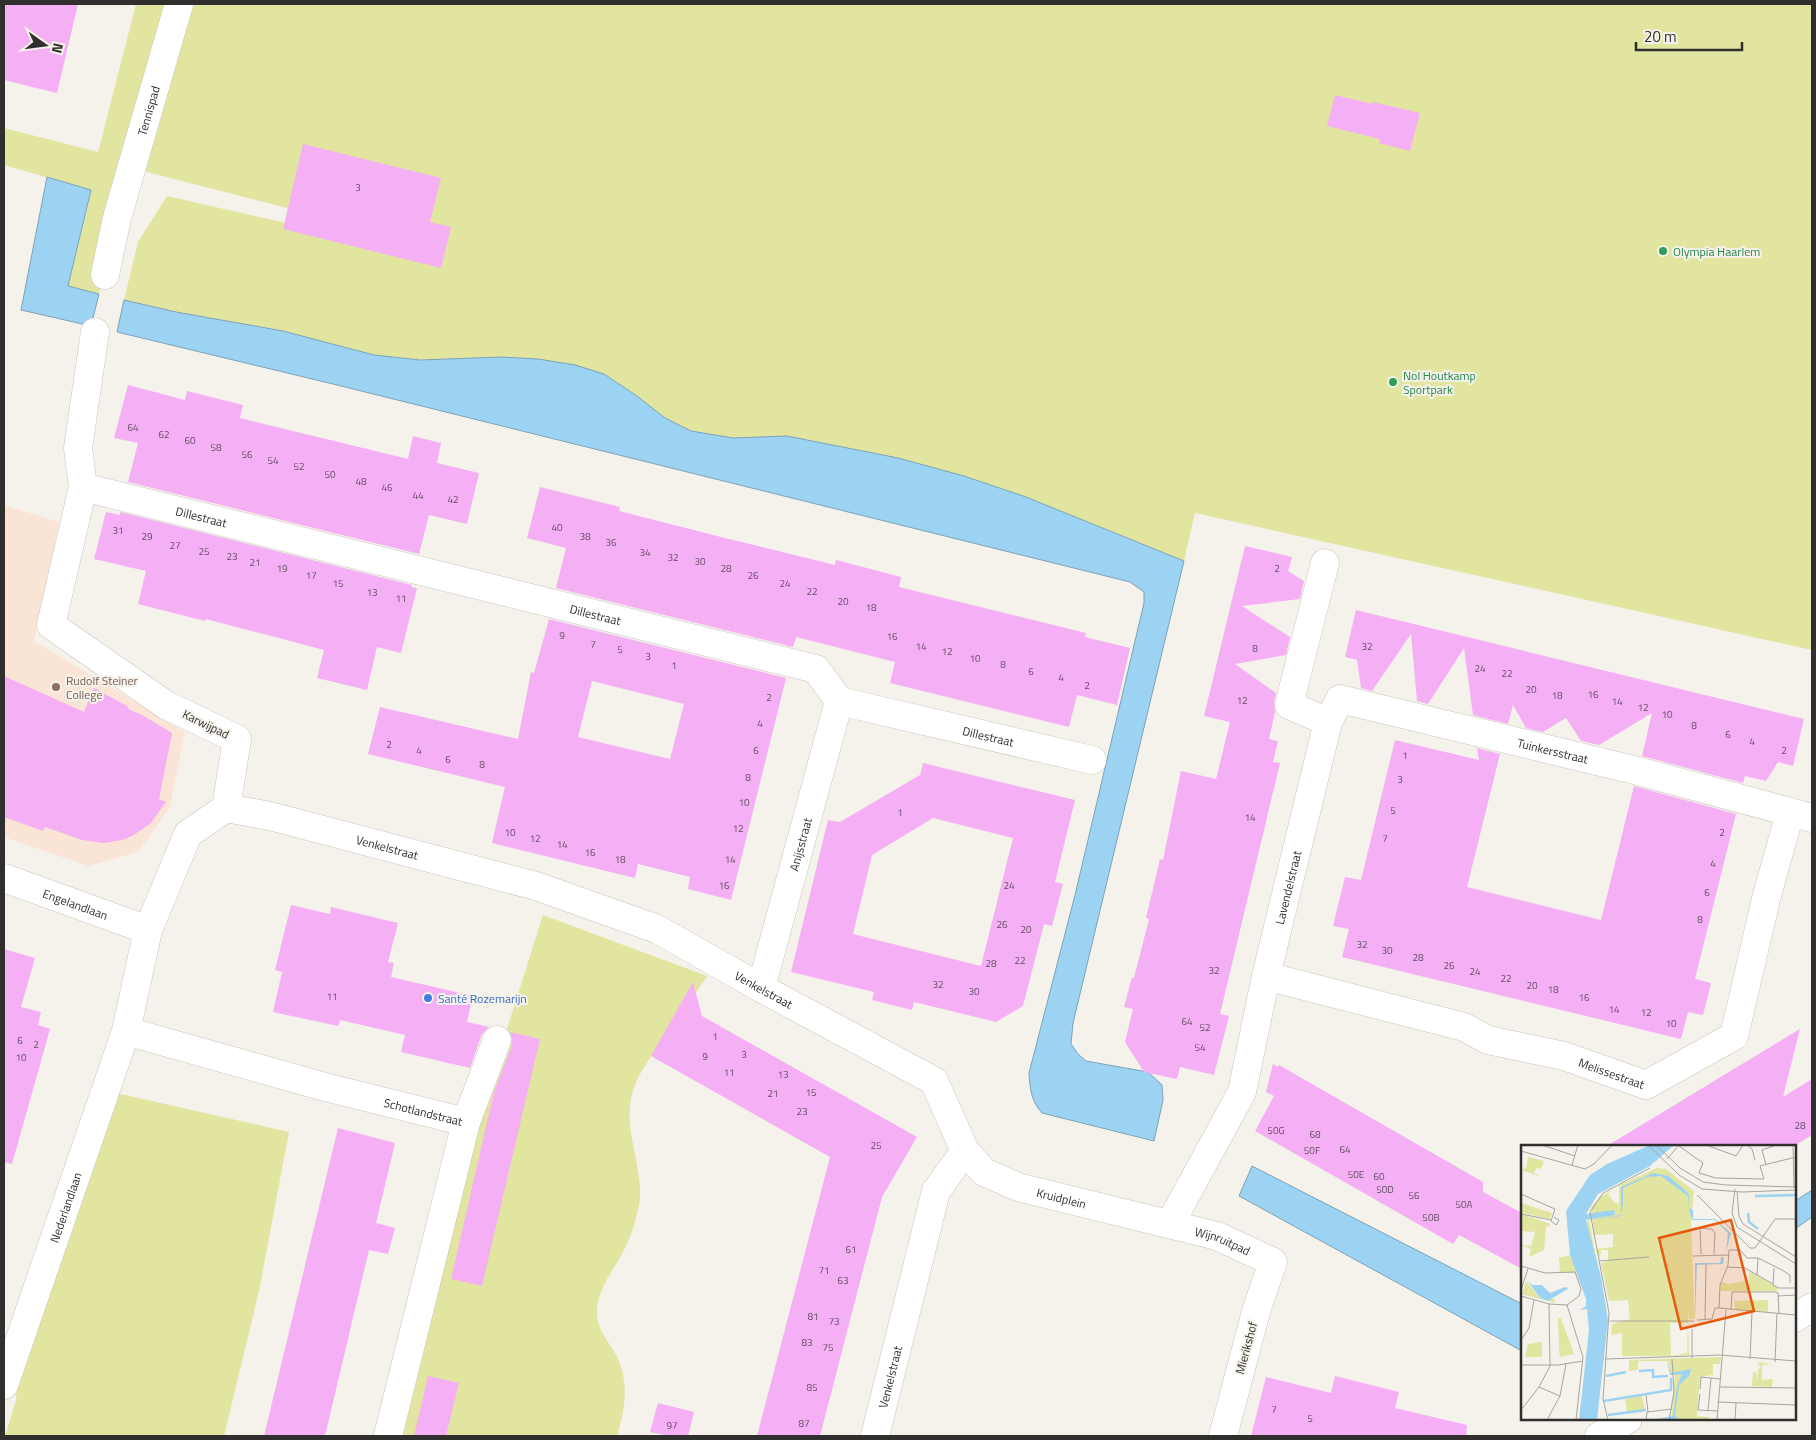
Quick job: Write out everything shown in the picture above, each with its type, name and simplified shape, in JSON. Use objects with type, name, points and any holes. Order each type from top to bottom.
[{"type":"street","name":"Tennispad","points":[[105,275],[117,218],[179,4]]},
{"type":"street","points":[[84,487],[78,448],[95,332]]},
{"type":"street","name":"Dillestraat","points":[[84,487],[816,669],[839,701],[1092,760]]},
{"type":"street","name":"Karwijpad","points":[[84,487],[51,625],[166,705],[237,739],[226,808]]},
{"type":"street","points":[[1325,563],[1289,705],[1328,722]]},
{"type":"street","name":"Tuinkersstraat","points":[[1328,722],[1340,699],[1634,770],[1801,815]]},
{"type":"street","name":"Anijsstraat","points":[[761,988],[839,701]]},
{"type":"street","name":"Lavendelstraat","points":[[1170,1224],[1242,1092],[1266,976],[1328,722]]},
{"type":"street","points":[[126,1031],[148,930],[188,834],[226,808]]},
{"type":"street","name":"Venkelstraat","points":[[226,808],[270,816],[536,886],[657,929],[761,988],[934,1081],[964,1151],[936,1191],[875,1436]]},
{"type":"street","name":"Melissestraat","points":[[1266,976],[1464,1027],[1488,1040],[1564,1056],[1646,1085],[1734,1036],[1767,895],[1801,815]]},
{"type":"street","name":"Engelandlaan","points":[[4,878],[148,930]]},
{"type":"street","name":"Schotlandstraat","points":[[126,1031],[325,1087],[466,1122],[388,1436]]},
{"type":"street","name":"Nederlandlaan","points":[[4,1385],[126,1031]]},
{"type":"street","points":[[466,1122],[497,1040]]},
{"type":"street","name":"Kruidplein","points":[[964,1151],[984,1172],[1018,1187],[1170,1224]]},
{"type":"street","name":"Wijnruitpad","points":[[1170,1224],[1217,1236],[1272,1262]]},
{"type":"street","name":"Mierikshof","points":[[1223,1436],[1257,1308],[1272,1262]]},
{"type":"street","points":[[1796,1317],[1812,1307]]},
{"type":"street","points":[[1599,1436],[1626,1420]]},
{"type":"shaded area","name":"Rudolf Steiner College","points":[[4,505],[59,522],[34,641],[185,732],[170,807],[138,852],[88,866],[4,837]]},
{"type":"green space","name":"Nol Houtkamp Sportpark","points":[[136,4],[1812,4],[1812,650],[1195,513],[1184,561],[1026,497],[964,476],[898,458],[787,436],[733,438],[691,431],[665,418],[604,374],[575,365],[538,359],[501,357],[420,360],[374,355],[283,331],[176,312],[124,300],[138,242],[167,196],[295,225],[444,248],[139,170],[123,199],[99,294],[68,286],[91,190],[4,165],[4,128],[98,152]]},
{"type":"green space","points":[[543,915],[707,976],[649,1060],[635,1086],[630,1105],[631,1133],[639,1173],[640,1200],[629,1238],[607,1279],[597,1306],[599,1326],[616,1355],[625,1385],[624,1406],[620,1426],[617,1436],[399,1436],[468,1152]]},
{"type":"green space","points":[[116,1093],[289,1132],[259,1291],[224,1436],[5,1436],[16,1400],[17,1383]]},
{"type":"water","points":[[47,177],[91,190],[68,286],[99,294],[91,326],[21,310]]},
{"type":"water","points":[[124,300],[176,312],[283,331],[374,355],[420,360],[501,357],[538,359],[575,365],[604,374],[665,418],[691,431],[733,438],[787,436],[898,458],[964,476],[1026,497],[1184,561],[1073,1023],[1071,1044],[1086,1061],[1148,1072],[1162,1085],[1163,1100],[1154,1141],[1042,1113],[1035,1104],[1029,1073],[1075,895],[1144,603],[1144,592],[1130,582],[117,332]]},
{"type":"water","points":[[1252,1166],[1521,1303],[1521,1350],[1239,1196]]},
{"type":"water","points":[[1812,1190],[1812,1217],[1796,1228],[1796,1200]]},
{"type":"building","points":[[4,4],[78,4],[57,93],[4,80]]},
{"type":"building","points":[[1335,95],[1420,113],[1410,151],[1379,143],[1380,139],[1327,126]]},
{"type":"building","points":[[303,144],[441,178],[430,222],[451,227],[441,268],[283,229]]},
{"type":"building","points":[[128,385],[185,400],[187,391],[243,405],[240,418],[408,459],[413,436],[441,443],[437,463],[479,473],[467,524],[429,515],[419,554],[128,482],[138,443],[114,438]]},
{"type":"building","points":[[540,487],[620,507],[619,511],[725,538],[835,565],[836,560],[901,577],[899,587],[1086,633],[1085,637],[1130,648],[1117,705],[1077,695],[1069,727],[890,683],[895,662],[796,637],[793,647],[556,588],[566,548],[527,538]]},
{"type":"building","points":[[106,512],[120,515],[120,512],[412,585],[411,587],[417,588],[401,653],[377,647],[367,690],[317,678],[324,650],[206,619],[205,621],[138,604],[146,571],[94,559]]},
{"type":"building","points":[[1245,546],[1292,557],[1288,571],[1304,581],[1300,599],[1242,606],[1290,637],[1286,655],[1235,664],[1276,693],[1274,702],[1275,712],[1269,739],[1278,741],[1273,762],[1280,763],[1220,1014],[1229,1016],[1214,1075],[1180,1067],[1177,1079],[1144,1072],[1125,1042],[1133,1009],[1124,1007],[1132,977],[1134,978],[1149,919],[1146,918],[1160,859],[1163,860],[1181,771],[1216,779],[1230,722],[1204,716]]},
{"type":"building","points":[[1356,610],[1804,719],[1793,766],[1778,762],[1766,781],[1745,776],[1743,783],[1642,756],[1652,713],[1599,745],[1581,741],[1566,718],[1543,732],[1526,728],[1513,705],[1508,724],[1473,715],[1464,648],[1428,704],[1417,701],[1411,634],[1372,691],[1361,688],[1357,660],[1345,657]]},
{"type":"building","points":[[549,619],[786,678],[731,900],[688,889],[690,877],[638,864],[635,878],[492,843],[505,787],[368,754],[380,707],[518,739],[531,672],[534,673]],"holes":[[[592,681],[684,704],[670,759],[578,737]]]},
{"type":"building","name":"Rudolf Steiner College","points":[[4,676],[84,712],[94,688],[172,733],[159,799],[166,802],[150,824],[132,836],[104,843],[82,840],[45,827],[43,831],[4,817]]},
{"type":"building","points":[[1395,740],[1479,760],[1477,748],[1500,754],[1467,887],[1601,920],[1634,786],[1736,814],[1695,979],[1711,983],[1703,1015],[1688,1012],[1681,1039],[1342,957],[1349,929],[1333,926],[1345,877],[1361,880]]},
{"type":"building","points":[[923,763],[1075,800],[1055,882],[1063,884],[1052,926],[1044,924],[1023,1006],[996,1022],[914,1002],[912,1010],[872,1000],[874,992],[791,972],[828,820],[840,822],[920,775]],"holes":[[[933,818],[1013,838],[981,966],[853,934],[872,855]]]},
{"type":"building","points":[[291,905],[330,914],[331,907],[398,923],[388,962],[394,963],[391,977],[473,996],[467,1022],[489,1027],[482,1034],[470,1068],[401,1052],[405,1035],[340,1020],[338,1026],[273,1012],[282,972],[275,970]]},
{"type":"building","points":[[4,949],[35,958],[21,1007],[41,1012],[38,1025],[50,1029],[12,1164],[4,1162]]},
{"type":"building","points":[[693,982],[702,1016],[917,1137],[882,1197],[820,1436],[757,1436],[830,1157],[651,1056]]},
{"type":"building","points":[[1800,1029],[1783,1097],[1812,1079],[1812,1135],[1796,1145],[1609,1145]]},
{"type":"building","points":[[510,1032],[540,1039],[482,1286],[451,1279],[494,1092],[512,1046]]},
{"type":"building","points":[[1273,1064],[1278,1067],[1279,1065],[1483,1182],[1483,1192],[1521,1212],[1521,1268],[1459,1235],[1453,1244],[1255,1131],[1274,1096],[1266,1092]]},
{"type":"building","points":[[338,1128],[395,1143],[376,1223],[395,1228],[388,1254],[369,1250],[325,1436],[264,1436]]},
{"type":"building","points":[[428,1376],[459,1383],[446,1436],[414,1436]]},
{"type":"building","points":[[1335,1376],[1399,1392],[1395,1408],[1467,1425],[1466,1436],[1251,1436],[1266,1377],[1331,1393]]},
{"type":"building","points":[[658,1403],[694,1412],[688,1436],[669,1436],[650,1432]]},
{"type":"place","name":"Olympia Haarlem","points":[[1663,251]]},
{"type":"place","name":"Nol Houtkamp Sportpark","points":[[1393,382]]},
{"type":"place","name":"Rudolf Steiner College","points":[[56,687]]},
{"type":"place","name":"Santé Rozemarijn","points":[[428,998]]}]
